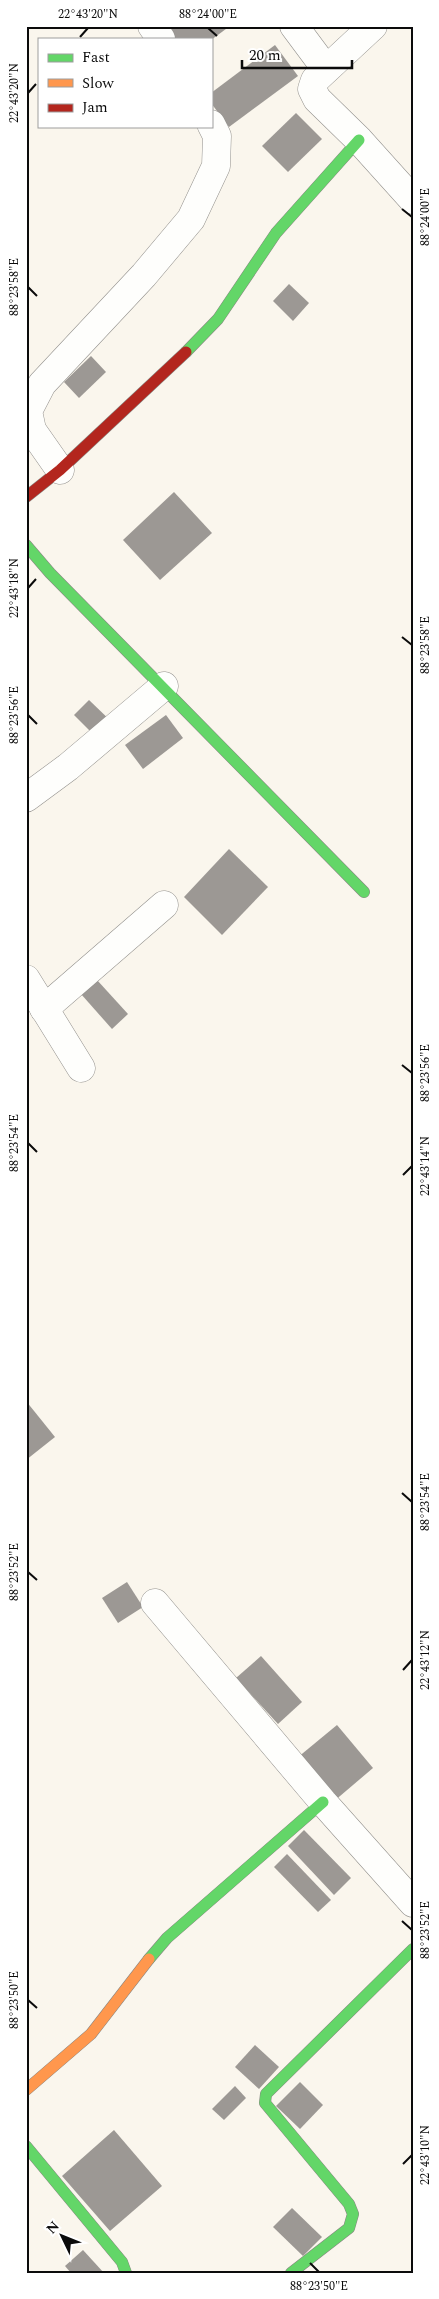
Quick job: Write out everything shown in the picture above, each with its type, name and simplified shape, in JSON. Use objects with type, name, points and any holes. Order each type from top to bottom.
[{"type":"street","points":[[152,26],[160,38]]},
{"type":"street","points":[[294,26],[326,69]]},
{"type":"street","points":[[373,26],[315,80],[312,90],[317,98],[359,140],[413,200]]},
{"type":"street","points":[[60,470],[32,430],[28,411],[42,384],[144,275],[191,219],[216,166],[217,136],[212,126]]},
{"type":"street","points":[[26,497],[60,470],[195,344],[218,319],[276,233],[359,140]]},
{"type":"street","points":[[26,545],[50,573],[164,686],[364,892]]},
{"type":"street","points":[[26,798],[68,767],[164,686]]},
{"type":"street","points":[[44,1009],[164,905]]},
{"type":"street","points":[[26,979],[81,1068]]},
{"type":"street","points":[[155,1603],[323,1802],[413,1903]]},
{"type":"street","points":[[26,2090],[64,2060],[91,2034],[135,1975],[167,1938],[323,1802]]},
{"type":"street","points":[[292,2273],[349,2228],[354,2214],[349,2204],[265,2103],[266,2094],[413,1949]]},
{"type":"street","points":[[26,2146],[122,2262],[126,2273]]},
{"type":"building","points":[[168,26],[230,26],[212,39],[169,38]]},
{"type":"building","points":[[275,45],[298,76],[229,127],[212,104],[212,92]]},
{"type":"building","points":[[296,113],[322,139],[288,172],[262,146]]},
{"type":"building","points":[[289,284],[309,303],[293,321],[273,301]]},
{"type":"building","points":[[91,356],[106,372],[79,398],[64,382]]},
{"type":"building","points":[[174,492],[212,533],[160,580],[123,540]]},
{"type":"building","points":[[89,700],[115,725],[99,740],[74,715]]},
{"type":"building","points":[[166,715],[183,738],[143,769],[125,745]]},
{"type":"building","points":[[229,849],[268,887],[222,935],[184,897]]},
{"type":"building","points":[[97,980],[128,1014],[112,1029],[81,994]]},
{"type":"building","points":[[26,1401],[55,1437],[26,1460]]},
{"type":"building","points":[[127,1582],[143,1607],[118,1623],[102,1598]]},
{"type":"building","points":[[261,1656],[302,1702],[278,1724],[236,1678]]},
{"type":"building","points":[[337,1725],[373,1768],[333,1802],[297,1758]]},
{"type":"building","points":[[304,1830],[351,1878],[334,1895],[288,1846]]},
{"type":"building","points":[[287,1854],[331,1900],[318,1912],[274,1867]]},
{"type":"building","points":[[255,2045],[279,2067],[259,2089],[235,2067]]},
{"type":"building","points":[[300,2082],[323,2105],[300,2129],[276,2106]]},
{"type":"building","points":[[235,2086],[246,2098],[224,2120],[212,2109]]},
{"type":"building","points":[[114,2130],[162,2186],[110,2231],[62,2176]]},
{"type":"building","points":[[292,2208],[322,2237],[303,2256],[273,2227]]},
{"type":"building","points":[[83,2250],[104,2273],[71,2273],[65,2266]]},
{"type":"traffic: fast","points":[[186,352],[218,319],[276,233],[359,140]]},
{"type":"traffic: fast","points":[[26,545],[50,573],[364,892]]},
{"type":"traffic: fast","points":[[149,1959],[167,1938],[323,1802]]},
{"type":"traffic: fast","points":[[291,2273],[349,2228],[353,2214],[349,2204],[265,2103],[266,2094],[413,1949]]},
{"type":"traffic: fast","points":[[26,2146],[122,2262],[126,2273]]},
{"type":"traffic: slow","points":[[26,2090],[91,2034],[149,1959]]},
{"type":"traffic: jam","points":[[26,497],[60,470],[186,352]]}]
